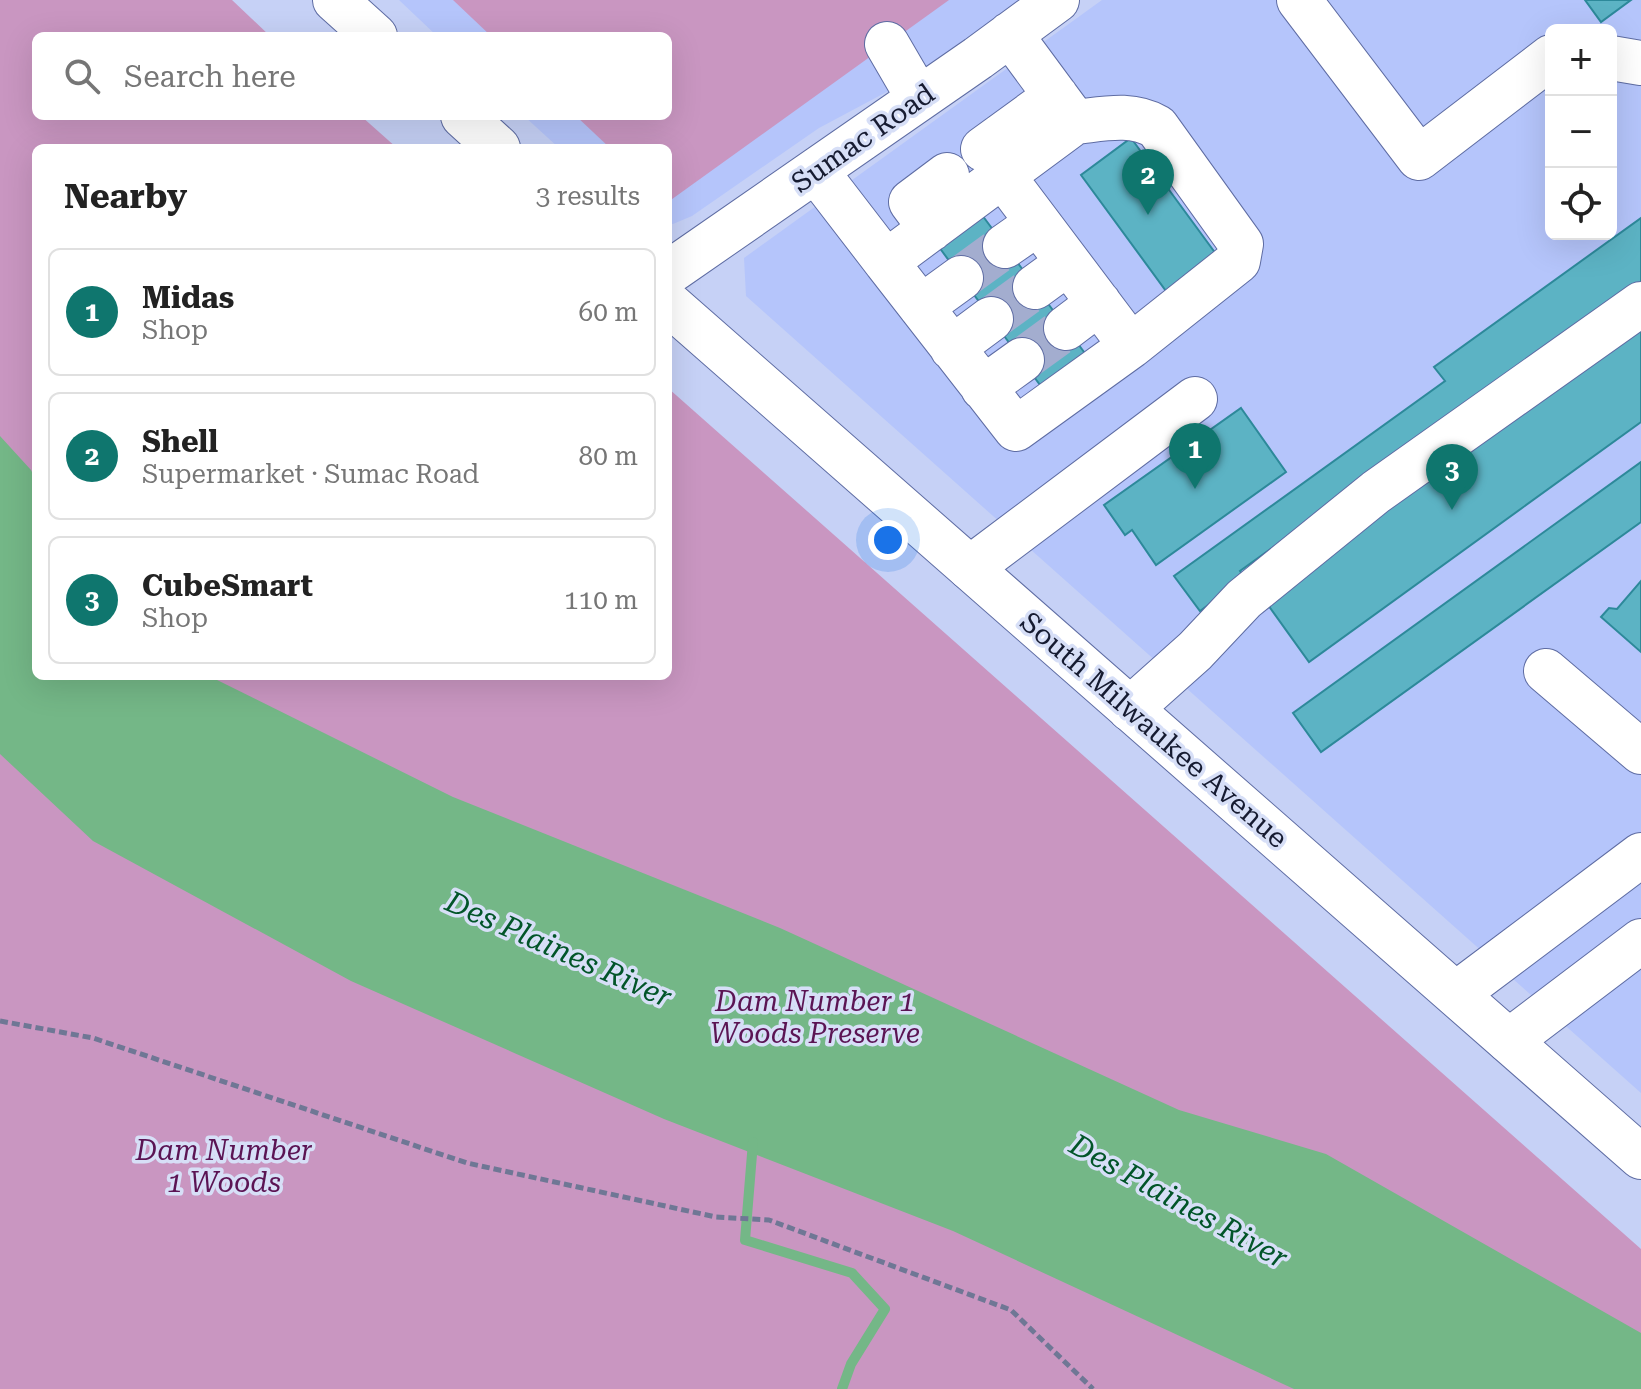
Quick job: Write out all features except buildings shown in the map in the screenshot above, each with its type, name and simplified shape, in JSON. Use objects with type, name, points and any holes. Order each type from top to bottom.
[{"type":"main road","points":[[335,0],[371,32]]},
{"type":"main road","name":"Sumac Road","points":[[672,270],[1057,0]]},
{"type":"main road","points":[[1299,0],[1419,158],[1545,62]]},
{"type":"main road","points":[[1010,34],[1066,109]]},
{"type":"main road","points":[[887,44],[919,99]]},
{"type":"main road","points":[[1617,59],[1641,63]]},
{"type":"main road","points":[[816,171],[886,262],[921,307],[983,388],[1016,429],[1211,285],[1238,261],[1241,244],[1157,127],[1144,120],[1066,109],[993,163],[931,229],[886,262]]},
{"type":"main road","points":[[467,120],[494,144]]},
{"type":"main road","points":[[993,163],[1022,234],[1082,315],[1131,346]]},
{"type":"main road","points":[[931,229],[911,202],[947,175]]},
{"type":"main road","points":[[921,307],[961,278]]},
{"type":"main road","points":[[1130,709],[1195,651],[1244,599],[1376,492],[1641,304]]},
{"type":"main road","name":"South Milwaukee Avenue","points":[[672,307],[1641,1157]]},
{"type":"main road","points":[[952,348],[991,319]]},
{"type":"main road","points":[[983,388],[1022,360]]},
{"type":"main road","points":[[970,568],[1195,399]]},
{"type":"main road","points":[[1546,671],[1641,752]]},
{"type":"main road","points":[[1456,994],[1641,855]]},
{"type":"main road","points":[[1509,1041],[1641,941]]},
{"type":"path","points":[[0,1021],[93,1038],[467,1163],[716,1217],[769,1220],[1011,1310],[1093,1389]]},
{"type":"shaded area","points":[[399,0],[1031,0],[954,56],[819,128],[692,216],[673,224],[672,144],[555,144],[528,120],[672,120],[672,32],[433,32]]},
{"type":"shaded area","points":[[1102,0],[1641,0],[1641,1093],[746,296],[744,258]]},
{"type":"green space","name":"Dam Number 1 Woods Preserve","points":[[0,0],[232,0],[266,32],[32,32],[32,120],[366,120],[392,144],[32,144],[32,680],[672,680],[672,392],[1641,1249],[1641,1389],[0,1389]]},
{"type":"green space","points":[[453,0],[949,0],[672,199],[672,144],[606,144],[580,120],[672,120],[672,32],[487,32]]},
{"type":"water","name":"Des Plaines River","points":[[0,436],[32,472],[32,680],[217,680],[453,797],[780,928],[1179,1110],[1326,1154],[1641,1333],[1641,1389],[1294,1389],[953,1231],[664,1119],[351,981],[93,841],[0,754]]},
{"type":"waterway","points":[[753,1142],[745,1240],[852,1273],[885,1309],[851,1364],[842,1389]]},
{"type":"tunnel","points":[[961,278],[1005,246]]},
{"type":"tunnel","points":[[991,319],[1035,287]]},
{"type":"tunnel","points":[[1022,360],[1066,328]]},
{"type":"place","name":"Shell","points":[[1148,215]]},
{"type":"place","name":"Midas","points":[[1195,489]]},
{"type":"place","name":"CubeSmart","points":[[1452,510]]},
{"type":"park label","name":"Dam Number 1 Woods","points":[[224,1166]]}]
